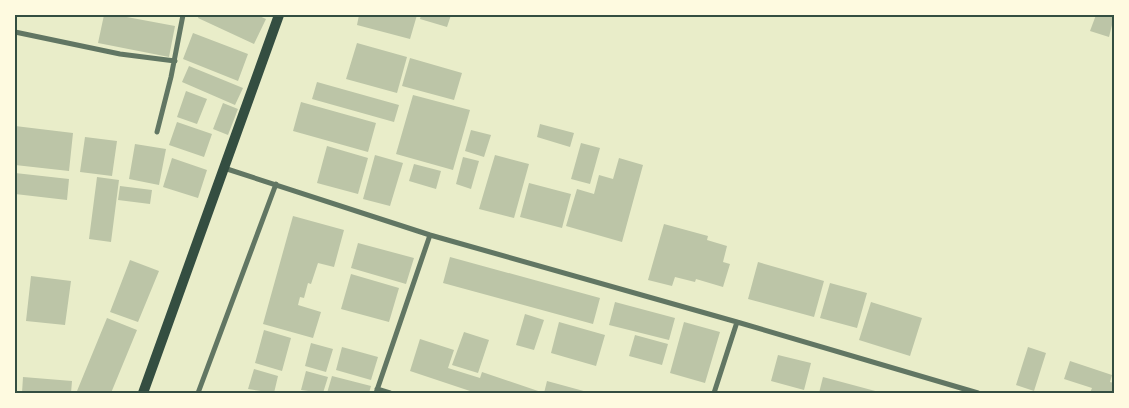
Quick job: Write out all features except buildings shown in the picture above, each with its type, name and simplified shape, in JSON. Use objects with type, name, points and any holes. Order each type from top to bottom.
[{"type":"main road","points":[[143,393],[279,15]]},
{"type":"street","points":[[157,132],[175,60],[183,15]]},
{"type":"street","points":[[15,32],[120,54],[175,60]]},
{"type":"street","points":[[223,168],[430,235],[978,393]]},
{"type":"street","points":[[198,393],[276,184]]},
{"type":"street","points":[[390,393],[377,391],[430,235]]},
{"type":"street","points":[[714,393],[737,322]]}]
